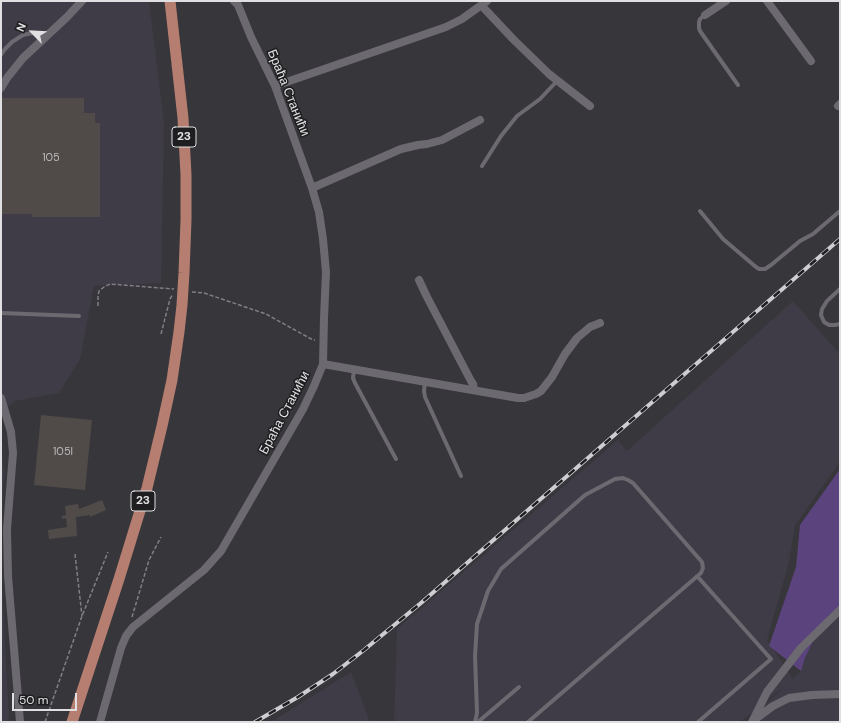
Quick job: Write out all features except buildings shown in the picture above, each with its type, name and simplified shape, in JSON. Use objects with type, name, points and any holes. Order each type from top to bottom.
[{"type":"main road","name":"23","points":[[72,722],[147,488],[162,426],[177,347],[182,305],[186,204],[180,87],[170,1]]},
{"type":"street","points":[[1,88],[23,58],[82,1]]},
{"type":"street","name":"Браћа Станићи","points":[[100,722],[121,648],[126,636],[133,627],[204,570],[221,551],[303,409],[323,364],[326,272],[319,212],[312,188],[275,86],[251,37],[238,5],[234,1]]},
{"type":"street","points":[[705,15],[726,1]]},
{"type":"street","points":[[767,1],[811,62]]},
{"type":"street","points":[[275,86],[446,27],[462,19],[484,3],[513,39],[530,57],[590,106]]},
{"type":"street","points":[[312,188],[401,149],[442,140],[480,120]]},
{"type":"street","points":[[419,280],[473,384],[474,390]]},
{"type":"street","points":[[323,364],[524,398],[541,391],[552,377],[576,338],[590,327],[600,323]]},
{"type":"street","points":[[1,398],[11,432],[13,452],[7,529],[8,576],[20,722]]},
{"type":"street","points":[[752,722],[767,692],[801,648],[840,610]]},
{"type":"street","points":[[752,722],[773,706],[789,698],[840,694]]},
{"type":"lane","points":[[705,15],[699,22],[700,31],[738,85]]},
{"type":"lane","points":[[1,55],[12,42],[23,35],[32,33],[47,35]]},
{"type":"lane","points":[[482,166],[501,136],[517,116],[540,99],[558,81]]},
{"type":"lane","points":[[700,212],[722,239],[756,267],[765,269],[771,266],[800,241],[813,234],[840,211]]},
{"type":"lane","points":[[840,289],[827,301],[822,309],[821,315],[824,322],[829,325],[840,324]]},
{"type":"lane","points":[[1,312],[79,316]]},
{"type":"lane","points":[[354,369],[353,378],[396,459]]},
{"type":"lane","points":[[425,382],[425,397],[461,476]]},
{"type":"lane","points":[[476,722],[475,656],[478,624],[488,591],[501,569],[585,495],[614,479],[623,478],[633,483],[702,562],[703,568],[701,573],[528,722]]},
{"type":"lane","points":[[697,576],[771,659],[698,722]]},
{"type":"lane","points":[[476,722],[519,688]]},
{"type":"path","points":[[98,306],[99,291],[110,284],[176,290],[170,299],[161,334]]},
{"type":"path","points":[[190,291],[204,293],[266,314],[313,340],[323,340]]},
{"type":"path","points":[[126,636],[149,560],[161,537]]},
{"type":"path","points":[[45,722],[82,616],[108,552]]},
{"type":"path","points":[[75,554],[82,616]]},
{"type":"shaded area","points":[[1,1],[149,1],[164,123],[161,283],[94,286],[80,359],[59,393],[15,401],[1,412]]},
{"type":"shaded area","points":[[793,301],[840,354],[840,462],[795,525],[789,562],[767,640],[793,679],[801,671],[805,658],[819,629],[840,614],[840,722],[747,722],[787,684],[740,722],[394,722],[397,629],[618,440],[627,451]]},
{"type":"shaded area","points":[[1,444],[4,472],[1,529]]},
{"type":"shaded area","points":[[840,469],[840,614],[819,629],[805,658],[801,671],[769,646],[796,567],[800,525]]},
{"type":"shaded area","points":[[1,562],[9,722],[1,722]]},
{"type":"shaded area","points":[[351,672],[370,722],[271,722]]},
{"type":"railway","points":[[255,722],[298,697],[333,674],[421,603],[840,239]]}]
